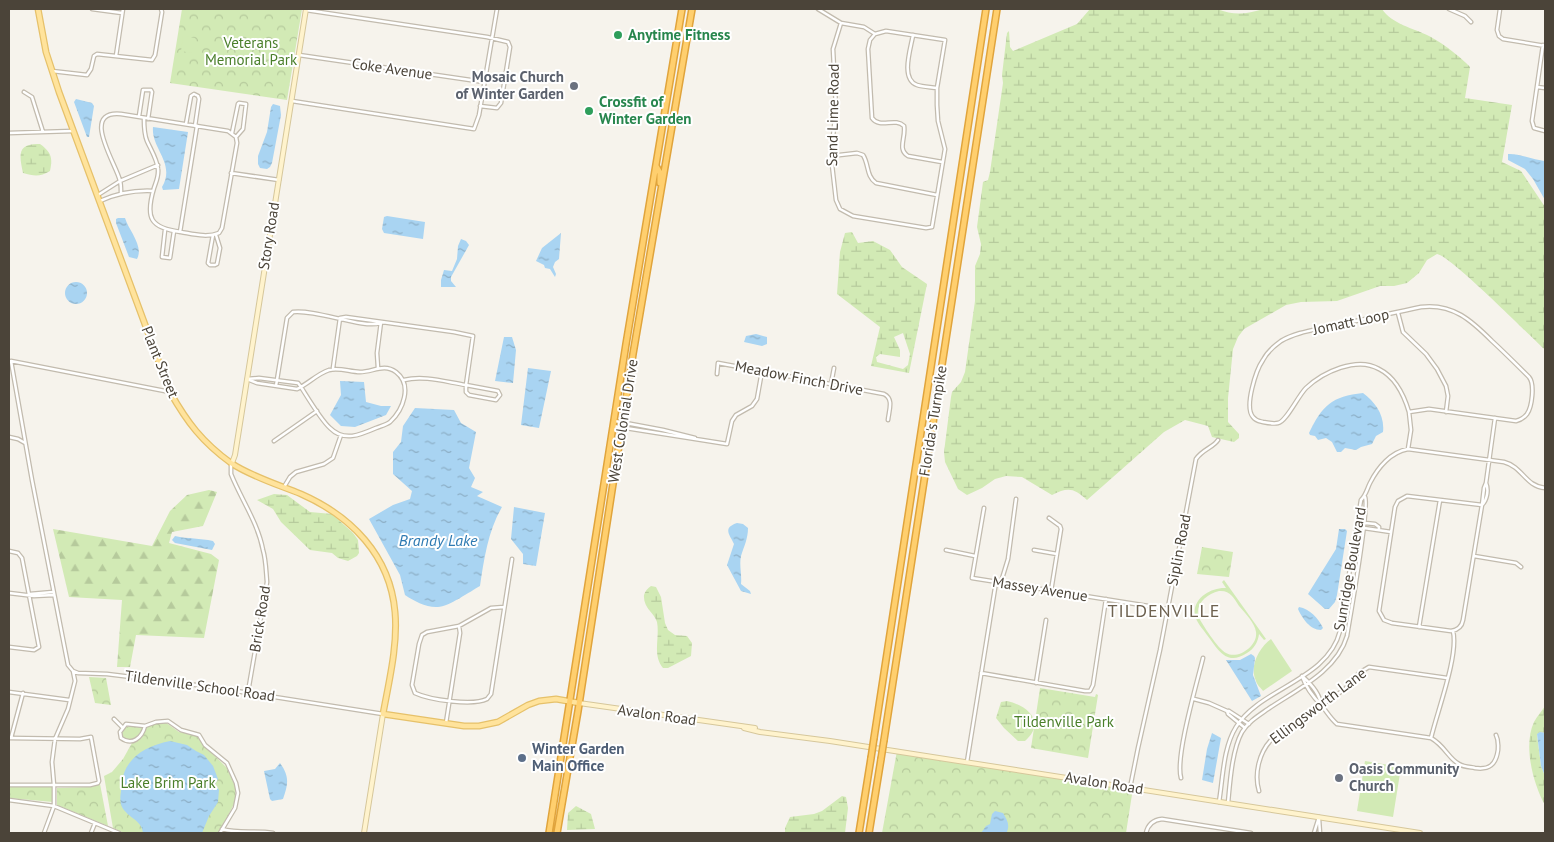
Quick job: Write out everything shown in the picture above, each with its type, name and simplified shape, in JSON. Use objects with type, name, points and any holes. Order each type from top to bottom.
[{"type":"highway","name":"West Colonial Drive","points":[[549,833],[613,423],[682,9]]},
{"type":"highway","name":"West Colonial Drive","points":[[557,833],[580,703],[633,354],[692,9]]},
{"type":"highway","name":"Florida's Turnpike","points":[[860,833],[986,9]]},
{"type":"highway","name":"Florida's Turnpike","points":[[869,833],[996,9]]},
{"type":"highway","points":[[676,43],[681,50],[682,65]]},
{"type":"highway","points":[[659,144],[660,162],[664,170]]},
{"type":"highway","points":[[656,166],[660,173],[661,194]]},
{"type":"highway","points":[[635,292],[634,320],[638,326]]},
{"type":"highway","points":[[626,344],[630,346],[633,354]]},
{"type":"highway","points":[[600,510],[601,523],[606,528]]},
{"type":"highway","points":[[598,524],[602,533],[602,557]]},
{"type":"main road","name":"Plant Street","points":[[38,9],[52,71],[73,131],[170,392],[183,414],[198,434],[232,463],[329,508],[353,525],[368,542],[381,562],[393,596],[396,620],[394,648],[383,714]]},
{"type":"main road","name":"Story Road","points":[[232,463],[306,10]]},
{"type":"main road","name":"Tildenville School Road","points":[[383,714],[472,727],[505,718],[539,701],[556,699],[570,702]]},
{"type":"main road","name":"Avalon Road","points":[[570,702],[1420,833]]},
{"type":"main road","points":[[364,833],[383,714]]},
{"type":"street","points":[[92,9],[122,13]]},
{"type":"street","points":[[116,56],[123,9]]},
{"type":"street","points":[[52,71],[87,75],[91,69],[94,56],[101,54],[148,60],[154,58],[161,9]]},
{"type":"street","points":[[292,101],[474,129],[480,106],[497,9]]},
{"type":"street","points":[[818,9],[841,23],[864,27],[875,34]]},
{"type":"street","points":[[1449,9],[1456,10],[1471,22]]},
{"type":"street","points":[[1500,9],[1498,36],[1503,39],[1544,46],[1532,125],[1537,130],[1545,131]]},
{"type":"street","points":[[306,10],[505,41],[510,44],[501,103],[497,108],[480,106]]},
{"type":"street","name":"Sand Lime Road","points":[[841,23],[834,49],[836,108],[831,156],[836,200],[840,208],[852,216],[926,228],[932,227],[937,195]]},
{"type":"street","points":[[831,156],[857,153],[863,155],[866,159],[868,174],[876,183],[937,195],[945,149],[938,120],[937,88],[945,40],[886,31],[880,31],[875,34],[870,40],[868,49],[872,118],[874,122],[895,122],[901,123],[904,126],[905,131],[902,145],[905,154],[908,156],[942,162]]},
{"type":"street","points":[[912,35],[908,75],[916,85],[937,88]]},
{"type":"street","name":"Coke Avenue","points":[[299,55],[484,82]]},
{"type":"street","points":[[1537,87],[1545,88]]},
{"type":"street","points":[[139,117],[143,90],[151,90],[146,118],[147,140],[158,165],[159,172],[153,190],[151,217],[155,224],[165,230],[214,235],[222,228],[232,173],[236,137],[243,129],[246,104],[238,104],[232,133]]},
{"type":"street","points":[[24,92],[32,97],[43,132]]},
{"type":"street","points":[[180,232],[199,99],[195,94],[191,96],[186,124]]},
{"type":"street","points":[[121,193],[120,181],[103,142],[103,122],[106,116],[112,113],[186,124],[232,133],[236,137]]},
{"type":"street","points":[[9,132],[73,131]]},
{"type":"street","points":[[98,195],[120,181],[158,165]]},
{"type":"street","points":[[232,173],[278,180]]},
{"type":"street","points":[[100,201],[121,193],[153,190]]},
{"type":"street","points":[[165,230],[162,257],[170,257],[174,231]]},
{"type":"street","points":[[214,235],[220,248],[215,266],[210,265],[208,262],[214,235]]},
{"type":"street","name":"Jomatt Loop","points":[[1408,449],[1411,430],[1409,412],[1402,392],[1386,374],[1373,366],[1359,365],[1336,370],[1315,381],[1295,401],[1285,419],[1278,423],[1257,421],[1252,417],[1250,410],[1257,369],[1270,350],[1280,342],[1294,335],[1430,306],[1458,312],[1474,324],[1532,380],[1533,388],[1530,409],[1527,415],[1516,421],[1423,409],[1409,412]]},
{"type":"street","points":[[276,386],[287,318],[290,314],[298,312],[377,324],[381,322],[469,334],[473,336],[474,341],[466,385],[467,394],[496,400],[500,395],[498,391],[466,385],[421,378],[404,380]]},
{"type":"street","points":[[1398,312],[1403,332],[1426,354],[1446,386],[1448,396],[1446,412]]},
{"type":"street","points":[[333,368],[340,318]]},
{"type":"street","points":[[378,368],[376,353],[381,322]]},
{"type":"street","points":[[44,833],[54,806],[52,762],[55,739],[68,709],[75,680],[73,671],[68,665],[25,443],[12,361],[167,393],[170,392]]},
{"type":"street","name":"Meadow Finch Drive","points":[[717,374],[718,363],[884,394],[889,397],[890,401],[888,420]]},
{"type":"street","points":[[247,379],[251,382],[293,389],[302,387],[333,368],[358,373],[385,367],[396,372],[404,380],[406,390],[405,398],[387,424],[358,436],[342,435],[330,428],[302,387],[298,383],[247,379]]},
{"type":"street","points":[[831,384],[834,368]]},
{"type":"street","points":[[613,423],[655,433],[727,444],[732,421],[736,415],[752,406],[757,399],[762,371]]},
{"type":"street","points":[[486,398],[488,389]]},
{"type":"street","points":[[274,441],[317,411]]},
{"type":"street","points":[[1482,505],[1411,496],[1400,499],[1395,507],[1380,611],[1381,616],[1387,622],[1454,630],[1459,628],[1463,620],[1474,556],[1486,483],[1495,418]]},
{"type":"street","points":[[622,425],[686,434],[701,440]]},
{"type":"street","points":[[284,487],[290,476],[296,472],[324,464],[333,458],[342,435]]},
{"type":"street","points":[[9,437],[25,443]]},
{"type":"street","name":"Siplin Road","points":[[1130,788],[1160,650],[1196,459],[1200,453],[1216,444],[1218,440]]},
{"type":"street","points":[[1408,449],[1511,464],[1536,487],[1545,488]]},
{"type":"street","name":"Sunridge Boulevard","points":[[1219,802],[1228,746],[1232,734],[1242,719],[1328,656],[1339,636],[1361,500],[1365,497],[1373,477],[1386,461],[1396,453],[1408,449]]},
{"type":"street","name":"Brick Road","points":[[232,463],[231,474],[255,526],[263,549],[267,582],[248,692]]},
{"type":"street","name":"Sunridge Boulevard","points":[[1228,803],[1236,747],[1246,728],[1330,666],[1339,655],[1344,644],[1365,523],[1367,502],[1365,497]]},
{"type":"street","points":[[1001,582],[1008,559],[1016,499]]},
{"type":"street","points":[[1419,627],[1440,500]]},
{"type":"street","points":[[946,550],[976,556],[984,508]]},
{"type":"street","points":[[1049,518],[1060,526],[1051,590]]},
{"type":"street","points":[[1365,523],[1377,526],[1379,530]]},
{"type":"street","points":[[1364,528],[1391,532]]},
{"type":"street","points":[[1034,550],[1057,554]]},
{"type":"street","points":[[9,551],[18,553],[22,558],[39,647],[36,650],[9,647]]},
{"type":"street","name":"Massey Avenue","points":[[976,556],[972,578],[1167,609]]},
{"type":"street","points":[[1474,556],[1516,563],[1521,567]]},
{"type":"street","points":[[504,607],[491,608],[459,626],[427,632],[422,635],[412,686],[415,693],[471,702],[483,701],[491,694],[512,559]]},
{"type":"street","points":[[967,762],[996,582]]},
{"type":"street","points":[[9,593],[34,596],[54,593]]},
{"type":"street","points":[[981,673],[1090,691],[1093,686],[1106,599]]},
{"type":"street","points":[[1036,683],[1046,620]]},
{"type":"street","points":[[446,723],[460,633],[459,626]]},
{"type":"street","points":[[1431,738],[1452,656],[1454,630]]},
{"type":"street","points":[[1181,778],[1179,769],[1203,658]]},
{"type":"street","name":"Ellingsworth Lane","points":[[1259,791],[1257,782],[1260,756],[1264,747],[1271,740],[1345,689],[1359,674],[1369,667],[1447,678]]},
{"type":"street","name":"Tildenville School Road","points":[[73,671],[248,692],[383,714]]},
{"type":"street","points":[[1302,676],[1309,681],[1321,705]]},
{"type":"street","points":[[1302,676],[1304,684],[1317,702],[1337,724],[1431,738],[1440,743],[1453,760],[1461,766],[1485,769],[1494,764],[1497,757],[1499,740],[1496,736]]},
{"type":"street","points":[[9,692],[69,700]]},
{"type":"street","points":[[9,784],[90,785],[99,781],[90,737],[80,739],[10,738],[23,693]]},
{"type":"street","points":[[1194,699],[1235,714],[1249,724]]},
{"type":"street","points":[[1227,711],[1228,714],[1246,728]]},
{"type":"street","points":[[114,719],[122,727]]},
{"type":"street","points":[[145,726],[139,738],[128,742],[122,740],[120,735],[122,727],[128,724],[145,726],[160,721],[168,721],[181,730],[199,735],[205,745],[227,763],[236,783],[237,801],[232,814],[220,833]]},
{"type":"street","points":[[9,800],[54,806],[119,833]]},
{"type":"street","points":[[1314,833],[1319,818]]},
{"type":"street","points":[[1319,818],[1320,833]]},
{"type":"street","points":[[1146,833],[1149,825],[1162,819],[1251,833]]},
{"type":"street","points":[[91,833],[95,823]]},
{"type":"street","points":[[222,829],[244,833],[273,833]]},
{"type":"green space","name":"Veterans Memorial Park","points":[[182,9],[302,9],[287,100],[170,83]]},
{"type":"green space","points":[[1090,9],[1217,9],[1240,14],[1264,9],[1382,9],[1397,22],[1429,36],[1451,50],[1470,67],[1465,98],[1512,105],[1502,162],[1521,171],[1545,207],[1545,350],[1473,281],[1445,258],[1437,254],[1427,260],[1419,273],[1407,283],[1394,286],[1380,286],[1337,301],[1301,302],[1286,305],[1244,329],[1233,349],[1228,398],[1228,422],[1239,434],[1239,438],[1234,442],[1212,437],[1208,426],[1185,420],[1164,432],[1087,500],[1071,490],[1052,495],[1022,477],[1006,476],[995,479],[967,495],[958,489],[945,462],[944,452],[952,392],[961,382],[965,372],[975,301],[975,266],[980,254],[981,244],[977,227],[983,182],[988,180],[990,172],[1003,83],[1002,75],[1007,33],[1009,31],[1010,47],[1013,51],[1077,24]]},
{"type":"green space","points":[[183,36],[195,38],[192,53],[181,51]]},
{"type":"green space","points":[[40,144],[50,155],[50,171],[37,175],[23,173],[21,151],[27,146]]},
{"type":"green space","points":[[852,232],[858,243],[873,241],[890,250],[902,267],[927,284],[909,373],[871,366],[880,327],[837,294],[840,252],[845,233]],"holes":[[[903,333],[910,354],[908,365],[903,369],[877,362],[876,357],[880,354],[900,357],[900,350],[894,337]]]},
{"type":"green space","points":[[209,490],[217,492],[203,526],[172,532],[169,543],[211,554],[219,560],[204,638],[136,635],[130,667],[117,667],[122,600],[69,597],[53,529],[152,546],[170,511],[187,495]]},
{"type":"green space","points":[[274,494],[287,495],[310,512],[332,514],[358,540],[359,553],[357,556],[348,561],[338,558],[332,553],[310,550],[281,522],[273,509],[257,500]]},
{"type":"green space","points":[[1202,547],[1233,552],[1229,577],[1197,574]]},
{"type":"green space","points":[[1224,580],[1266,639],[1264,640],[1259,634],[1257,642],[1252,649],[1240,657],[1228,657],[1219,651],[1195,615],[1197,603],[1204,595],[1215,589],[1226,588],[1222,582]],"holes":[[[1223,591],[1233,597],[1252,622],[1256,632],[1256,637],[1251,647],[1236,655],[1226,653],[1219,647],[1198,616],[1199,607],[1203,600],[1215,592]]]},
{"type":"green space","points":[[651,586],[656,587],[661,597],[668,630],[675,635],[687,636],[692,643],[691,656],[668,668],[663,668],[658,658],[657,622],[644,599],[645,592]]},
{"type":"green space","points":[[1271,639],[1292,671],[1263,691],[1257,684],[1254,669],[1259,652]]},
{"type":"green space","points":[[89,677],[106,678],[111,705],[95,703]]},
{"type":"green space","name":"Tildenville Park","points":[[1040,688],[1095,697],[1096,694],[1098,695],[1088,758],[1031,748]]},
{"type":"green space","points":[[1007,701],[1022,707],[1032,716],[1034,728],[1025,741],[1018,741],[996,718],[1001,702]]},
{"type":"green space","points":[[1545,706],[1545,733],[1540,732],[1537,735],[1541,766],[1545,776],[1545,805],[1533,776],[1529,742],[1534,722]]},
{"type":"green space","name":"Lake Brim Park","points":[[165,722],[179,732],[195,735],[202,739],[204,745],[227,768],[235,786],[236,800],[219,833],[124,833],[113,828],[104,776],[112,772],[123,759],[132,743],[143,736],[147,726]]},
{"type":"green space","points":[[125,727],[142,727],[143,729],[137,738],[128,740],[122,737],[121,733]]},
{"type":"green space","points":[[897,751],[1133,788],[1126,833],[882,833]]},
{"type":"green space","points":[[1365,761],[1401,767],[1393,817],[1357,811]]},
{"type":"green space","points":[[100,784],[108,826],[57,805],[57,788],[89,787]]},
{"type":"green space","points":[[9,787],[52,787],[53,802],[9,798]]},
{"type":"green space","points":[[842,796],[846,797],[848,808],[845,833],[785,833],[790,817],[822,811]]},
{"type":"green space","points":[[576,806],[591,814],[595,829],[567,830],[568,813]]},
{"type":"water","points":[[76,99],[92,103],[94,106],[89,137],[87,137],[74,102]]},
{"type":"water","points":[[273,104],[280,106],[281,115],[272,163],[267,169],[260,168],[258,156],[267,132]]},
{"type":"water","points":[[153,127],[188,132],[179,189],[163,190],[162,187],[166,178],[165,163],[153,135]]},
{"type":"water","points":[[1508,154],[1545,161],[1545,200],[1525,169],[1508,160]]},
{"type":"water","points":[[384,217],[425,222],[423,239],[384,233],[382,229]]},
{"type":"water","points":[[118,218],[125,218],[135,239],[139,249],[137,259],[129,257],[116,223]]},
{"type":"water","points":[[561,233],[559,259],[553,267],[556,274],[555,277],[550,269],[545,268],[544,265],[536,261],[542,248]]},
{"type":"water","points":[[461,239],[469,245],[451,277],[451,281],[456,287],[441,287],[444,270],[452,271],[457,259],[458,246]]},
{"type":"water","points":[[76,282],[84,285],[87,293],[84,301],[76,304],[68,301],[65,293],[68,285]]},
{"type":"water","points":[[756,334],[767,337],[767,344],[762,346],[744,342],[746,336]]},
{"type":"water","points":[[504,337],[512,337],[516,350],[513,383],[495,381]]},
{"type":"water","points":[[528,368],[551,371],[539,428],[521,425]]},
{"type":"water","points":[[340,381],[364,382],[366,402],[381,406],[391,406],[386,415],[355,427],[341,426],[330,415],[341,395]]},
{"type":"water","points":[[1363,393],[1378,409],[1382,420],[1383,432],[1376,436],[1372,444],[1356,450],[1345,448],[1341,452],[1337,452],[1332,442],[1326,438],[1318,440],[1315,436],[1310,435],[1309,433],[1319,416],[1329,404],[1352,394]]},
{"type":"water","name":"Brandy Lake","points":[[415,408],[454,410],[461,423],[476,432],[469,468],[475,478],[471,487],[483,492],[477,496],[502,507],[490,535],[480,586],[453,602],[438,607],[416,602],[405,595],[400,575],[369,519],[393,505],[410,499],[412,491],[393,474],[393,452],[401,442],[403,426]]},
{"type":"water","points":[[514,507],[545,513],[536,566],[523,564],[523,554],[511,539]]},
{"type":"water","points":[[737,523],[743,524],[748,528],[747,539],[740,559],[741,584],[751,594],[741,591],[727,565],[734,544],[728,529]]},
{"type":"water","points":[[1339,529],[1347,531],[1337,595],[1335,602],[1329,609],[1325,609],[1308,594],[1336,549]]},
{"type":"water","points":[[175,536],[213,541],[215,544],[212,550],[175,543],[172,540]]},
{"type":"water","points":[[1299,607],[1313,614],[1323,628],[1321,630],[1310,626],[1302,616],[1298,609]]},
{"type":"water","points":[[1251,654],[1255,658],[1253,675],[1261,696],[1252,701],[1226,660],[1240,660]]},
{"type":"water","points":[[1540,732],[1545,733],[1545,776],[1541,766],[1537,734]]},
{"type":"water","points":[[1212,733],[1221,738],[1213,783],[1202,780],[1207,749]]},
{"type":"water","name":"Lake Brim Park","points":[[170,741],[187,745],[204,755],[213,766],[218,779],[215,784],[219,790],[218,802],[209,816],[202,833],[143,833],[140,825],[121,805],[122,781],[129,764],[135,757],[150,747]]},
{"type":"water","points":[[280,763],[287,777],[286,789],[283,799],[272,801],[264,771],[275,769]]},
{"type":"water","points":[[995,811],[1003,813],[1007,820],[1007,832],[981,833],[990,824],[992,814]]},
{"type":"place","name":"Anytime Fitness","points":[[618,35]]},
{"type":"place","name":"Mosaic Church of Winter Garden","points":[[574,86]]},
{"type":"place","name":"Crossfit of Winter Garden","points":[[589,111]]},
{"type":"place","name":"Winter Garden Main Office","points":[[522,758]]},
{"type":"place","name":"Oasis Community Church","points":[[1339,778]]},
{"type":"district","name":"TILDENVILLE","points":[[1164,611]]}]
